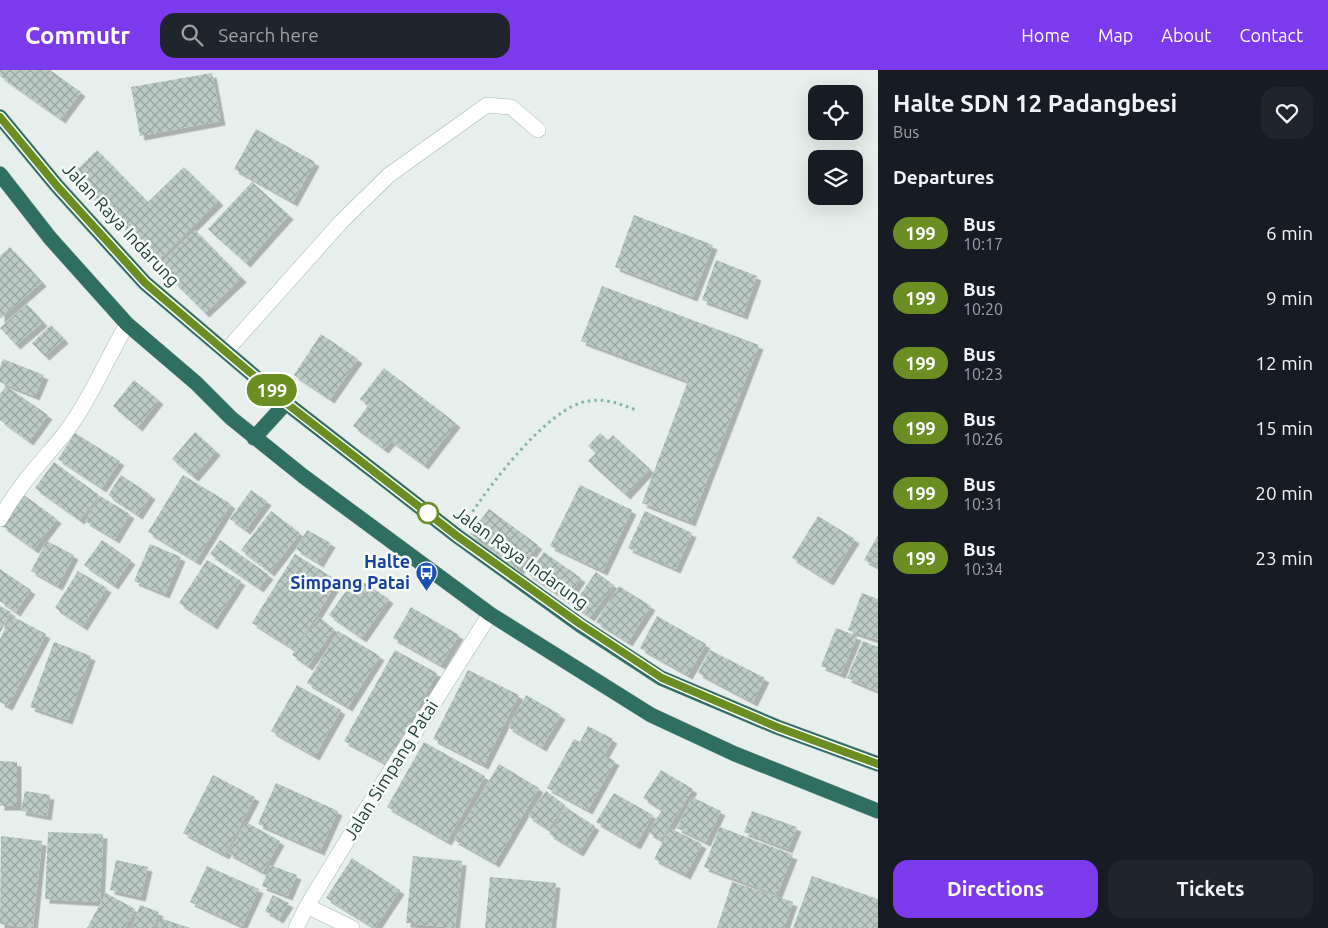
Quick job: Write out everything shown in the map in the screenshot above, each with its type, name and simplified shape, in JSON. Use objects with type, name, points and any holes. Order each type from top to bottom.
[{"type":"highway","name":"Jalan Raya Indarung","points":[[0,117],[57,186],[145,283],[286,403],[457,536],[580,624],[662,678],[777,727],[878,764]]},
{"type":"highway","points":[[0,174],[50,238],[127,324],[196,383],[254,438],[490,614],[651,715],[734,754],[878,811]]},
{"type":"highway","points":[[254,438],[286,403]]},
{"type":"street","points":[[226,351],[341,222],[389,175],[487,105],[511,107],[538,130]]},
{"type":"street","points":[[0,519],[46,453],[62,436],[84,402],[127,324]]},
{"type":"street","name":"Jalan Simpang Patai","points":[[296,928],[307,906],[362,816],[490,614]]},
{"type":"street","points":[[307,906],[352,928]]},
{"type":"path","points":[[457,536],[486,491],[517,452],[567,410],[586,401],[608,400],[636,410]]},
{"type":"building","points":[[0,70],[50,70],[81,92],[61,119],[0,76]]},
{"type":"building","points":[[212,73],[221,121],[140,136],[131,87]]},
{"type":"building","points":[[256,129],[315,162],[293,202],[234,169]]},
{"type":"building","points":[[97,150],[148,202],[184,167],[219,201],[157,262],[71,176]]},
{"type":"building","points":[[252,182],[289,215],[246,263],[208,229]]},
{"type":"building","points":[[634,215],[713,245],[693,297],[615,267]]},
{"type":"building","points":[[195,230],[242,278],[205,313],[158,266]]},
{"type":"building","points":[[10,247],[42,282],[0,319],[0,256]]},
{"type":"building","points":[[716,260],[757,276],[743,315],[702,300]]},
{"type":"building","points":[[602,286],[759,345],[691,522],[642,503],[688,381],[581,341]]},
{"type":"building","points":[[27,304],[43,322],[16,345],[0,328]]},
{"type":"building","points":[[51,325],[64,339],[45,356],[32,343]]},
{"type":"building","points":[[321,334],[358,359],[330,399],[294,375]]},
{"type":"building","points":[[3,359],[44,375],[35,396],[0,382],[0,367]]},
{"type":"building","points":[[384,368],[456,423],[424,465],[391,441],[384,449],[353,426],[368,406],[360,399]]},
{"type":"building","points":[[134,380],[159,400],[138,427],[113,406]]},
{"type":"building","points":[[6,386],[48,415],[29,441],[0,420],[0,394]]},
{"type":"building","points":[[195,432],[216,451],[194,477],[172,459]]},
{"type":"building","points":[[75,433],[120,461],[102,488],[58,459]]},
{"type":"building","points":[[600,433],[608,440],[613,435],[650,469],[626,495],[588,461],[596,453],[588,446]]},
{"type":"building","points":[[54,462],[99,495],[80,520],[35,488]]},
{"type":"building","points":[[121,475],[151,495],[138,515],[108,495]]},
{"type":"building","points":[[183,475],[231,504],[196,561],[148,532]]},
{"type":"building","points":[[580,485],[632,510],[603,571],[550,546]]},
{"type":"building","points":[[251,490],[267,501],[246,530],[230,519]]},
{"type":"building","points":[[24,495],[57,519],[34,549],[2,526]]},
{"type":"building","points":[[100,496],[130,514],[115,539],[85,521]]},
{"type":"building","points":[[489,509],[538,545],[519,570],[470,534]]},
{"type":"building","points":[[271,511],[300,533],[270,572],[241,550]]},
{"type":"building","points":[[645,511],[692,533],[676,569],[628,548]]},
{"type":"building","points":[[818,516],[855,539],[829,581],[792,558]]},
{"type":"building","points":[[307,530],[331,543],[319,563],[296,549]]},
{"type":"building","points":[[878,535],[878,567],[864,560]]},
{"type":"building","points":[[102,540],[131,560],[114,585],[84,565]]},
{"type":"building","points":[[220,540],[269,575],[259,588],[210,554]]},
{"type":"building","points":[[47,541],[74,555],[58,586],[31,571]]},
{"type":"building","points":[[150,544],[181,557],[165,594],[134,581]]},
{"type":"building","points":[[544,552],[581,578],[566,600],[528,574]]},
{"type":"building","points":[[295,554],[338,581],[295,650],[252,623]]},
{"type":"building","points":[[207,560],[241,581],[213,625],[179,603]]},
{"type":"building","points":[[0,569],[31,590],[16,612],[0,601]]},
{"type":"building","points":[[78,571],[107,588],[83,626],[55,608]]},
{"type":"building","points":[[596,572],[614,585],[590,617],[573,605]]},
{"type":"building","points":[[356,577],[389,599],[362,638],[329,615]]},
{"type":"building","points":[[619,586],[651,606],[628,642],[596,622]]},
{"type":"building","points":[[862,593],[878,599],[878,640],[848,630]]},
{"type":"building","points":[[0,606],[11,612],[0,633]]},
{"type":"building","points":[[411,607],[459,635],[441,665],[393,638]]},
{"type":"building","points":[[12,616],[46,634],[8,706],[0,702],[0,639]]},
{"type":"building","points":[[657,616],[706,644],[688,675],[640,648]]},
{"type":"building","points":[[319,617],[334,629],[308,666],[292,655]]},
{"type":"building","points":[[836,628],[857,636],[841,674],[821,666]]},
{"type":"building","points":[[338,631],[380,656],[348,707],[307,683]]},
{"type":"building","points":[[863,641],[878,647],[878,691],[847,678]]},
{"type":"building","points":[[54,642],[91,656],[68,720],[30,707]]},
{"type":"building","points":[[395,650],[437,673],[387,764],[344,741]]},
{"type":"building","points":[[710,650],[765,678],[753,702],[698,673]]},
{"type":"building","points":[[468,670],[519,695],[484,765],[433,739]]},
{"type":"building","points":[[297,685],[341,710],[315,756],[271,731]]},
{"type":"building","points":[[526,695],[561,715],[542,747],[508,727]]},
{"type":"building","points":[[588,726],[613,739],[604,755],[615,761],[588,810],[547,788],[574,739],[580,742]]},
{"type":"building","points":[[424,742],[485,776],[447,841],[387,807]]},
{"type":"building","points":[[0,761],[17,762],[17,806],[0,806]]},
{"type":"building","points":[[499,764],[539,788],[495,863],[454,840]]},
{"type":"building","points":[[661,770],[693,789],[661,840],[648,832],[662,810],[643,798]]},
{"type":"building","points":[[213,775],[255,797],[225,855],[183,833]]},
{"type":"building","points":[[276,783],[338,811],[320,851],[258,824]]},
{"type":"building","points":[[25,791],[50,795],[47,816],[21,811]]},
{"type":"building","points":[[546,791],[565,805],[548,829],[528,816]]},
{"type":"building","points":[[614,793],[653,815],[636,845],[596,822]]},
{"type":"building","points":[[692,797],[721,811],[706,842],[677,828]]},
{"type":"building","points":[[565,807],[595,826],[579,852],[549,834]]},
{"type":"building","points":[[752,811],[797,827],[788,849],[744,832]]},
{"type":"building","points":[[246,822],[280,841],[263,872],[228,853]]},
{"type":"building","points":[[720,827],[793,855],[777,895],[704,867]]},
{"type":"building","points":[[670,828],[702,844],[686,875],[654,859]]},
{"type":"building","points":[[48,832],[103,834],[100,902],[45,899]]},
{"type":"building","points":[[1,836],[42,841],[33,928],[0,924]]},
{"type":"building","points":[[413,856],[462,861],[455,928],[406,923]]},
{"type":"building","points":[[352,858],[400,890],[375,928],[326,898]]},
{"type":"building","points":[[116,860],[148,867],[141,897],[110,890]]},
{"type":"building","points":[[270,865],[297,875],[288,896],[262,886]]},
{"type":"building","points":[[207,866],[259,889],[242,926],[190,902]]},
{"type":"building","points":[[812,876],[878,899],[878,928],[793,928]]},
{"type":"building","points":[[490,877],[556,883],[551,928],[485,928]]},
{"type":"building","points":[[732,882],[793,902],[784,928],[717,928]]},
{"type":"building","points":[[106,893],[135,909],[125,928],[87,928]]},
{"type":"building","points":[[273,895],[289,903],[279,919],[265,911]]},
{"type":"building","points":[[140,905],[159,912],[153,928],[132,928]]},
{"type":"building","points":[[160,918],[190,928],[157,928]]},
{"type":"bus line","name":"199","points":[[0,117],[57,186],[145,283],[286,403],[457,536],[580,624],[662,678],[777,727],[878,764]]},
{"type":"place","name":"Halte Simpang Patai","points":[[426,591]]}]
